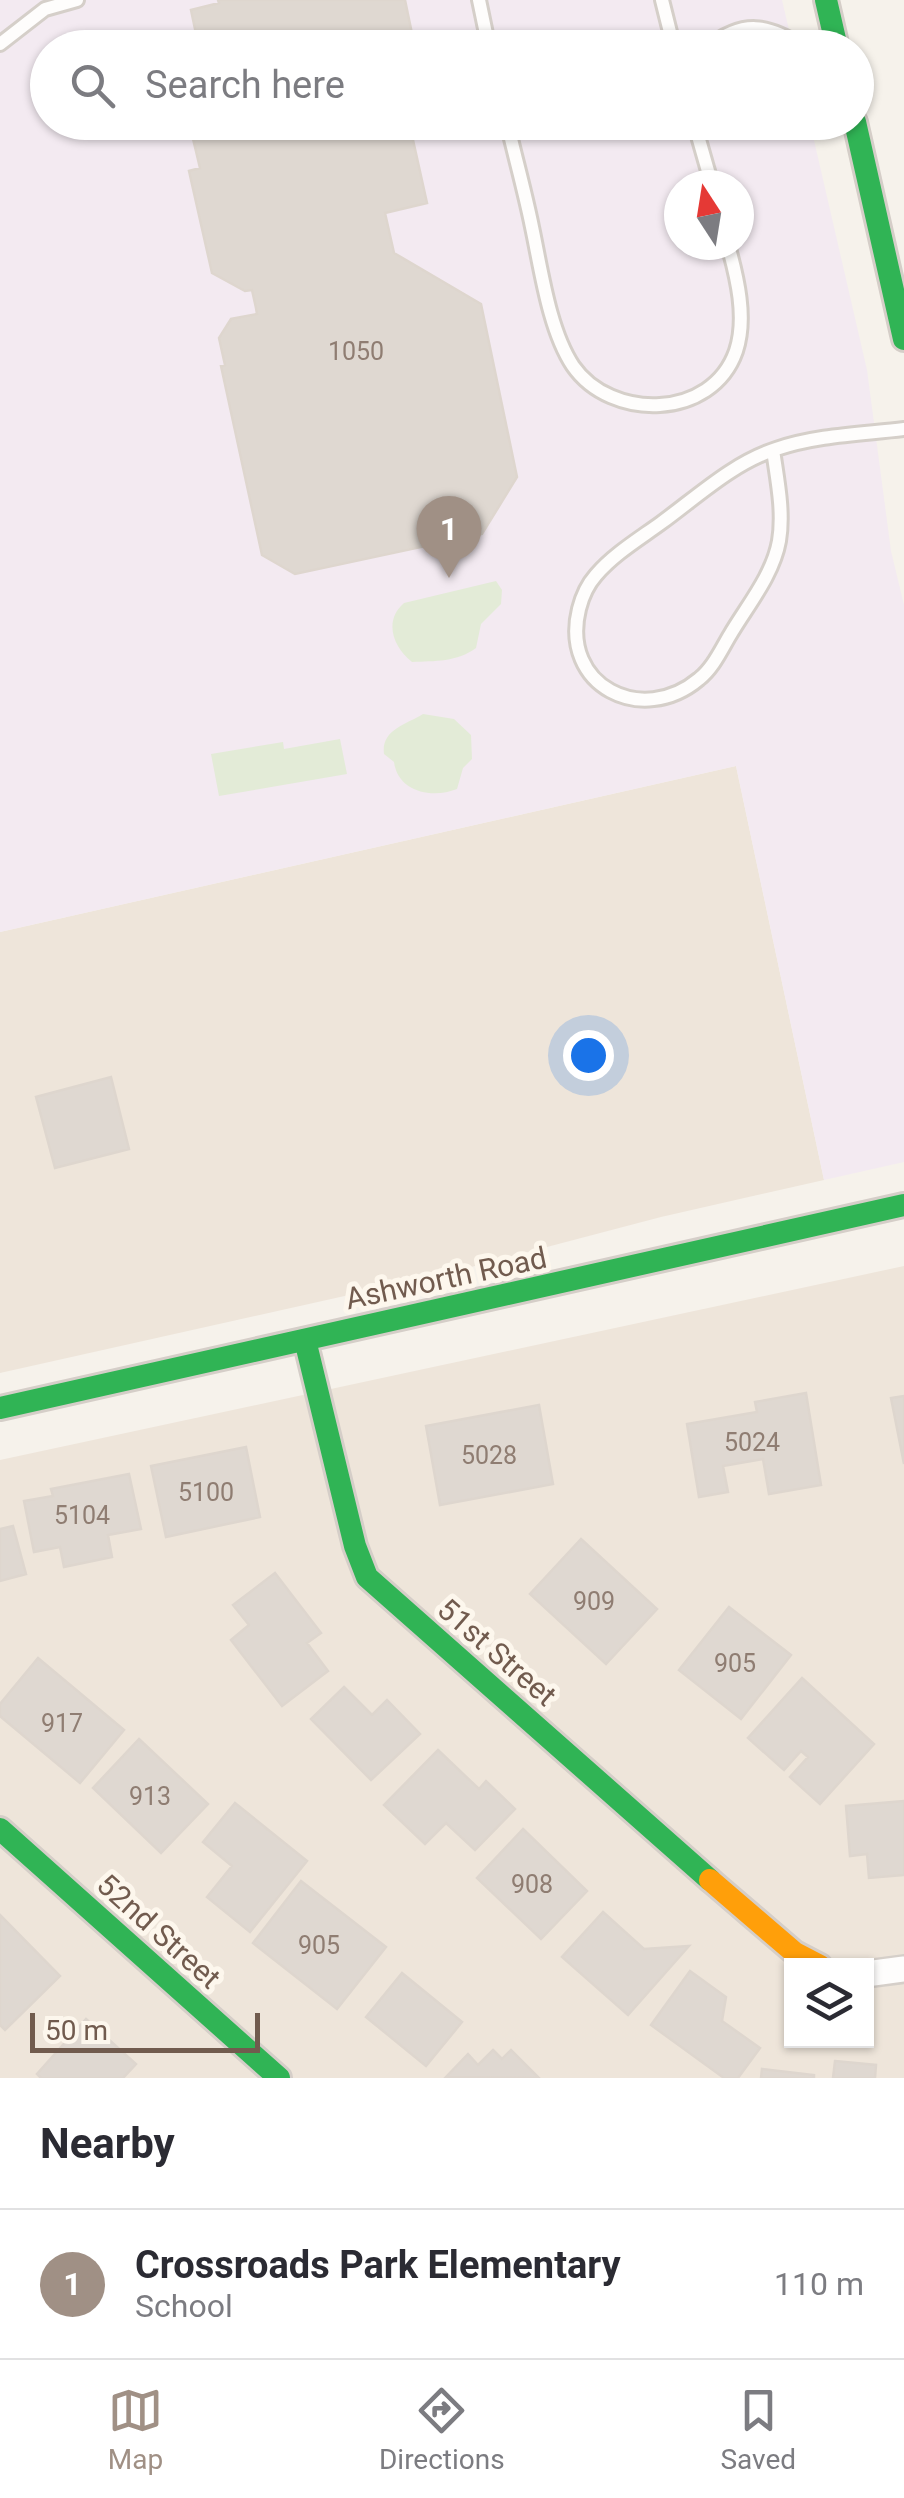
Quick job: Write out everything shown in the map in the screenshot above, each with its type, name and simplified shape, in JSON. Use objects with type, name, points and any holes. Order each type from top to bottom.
[{"type":"street","points":[[826,0],[833,30]]},
{"type":"street","points":[[858,140],[904,339]]},
{"type":"street","name":"Ashworth Road","points":[[0,1408],[904,1205]]},
{"type":"street","name":"51st Street","points":[[305,1340],[355,1546],[366,1576],[771,1934],[805,1958]]},
{"type":"street","name":"52nd Street","points":[[0,1829],[279,2078]]},
{"type":"street","points":[[874,1973],[904,1969]]},
{"type":"lane","points":[[0,44],[45,9],[77,0]]},
{"type":"lane","points":[[479,0],[485,30]]},
{"type":"lane","points":[[662,0],[670,30]]},
{"type":"lane","points":[[735,30],[771,30]]},
{"type":"lane","points":[[511,140],[563,346],[579,373],[601,394],[638,406],[658,406],[696,394],[726,368],[736,351],[740,328],[740,305],[731,260]]},
{"type":"lane","points":[[699,140],[708,170]]},
{"type":"lane","points":[[773,450],[780,504],[779,540],[772,564],[717,658],[701,678],[666,696],[632,699],[598,684],[584,667],[577,624],[584,595],[616,556],[746,461],[773,450],[804,440],[904,428]]},
{"type":"shaded area","points":[[0,0],[782,0],[789,30],[30,30],[30,140],[814,140],[867,370],[891,551],[904,605],[904,1162],[824,1180],[736,766],[0,932]]},
{"type":"shaded area","points":[[736,766],[824,1180],[661,1217],[452,1272],[0,1373],[0,932]]},
{"type":"shaded area","points":[[904,1266],[904,2078],[0,2078],[0,1460]]},
{"type":"green space","points":[[496,581],[502,590],[501,604],[481,624],[476,648],[469,653],[412,662],[395,641],[392,625],[404,603]]},
{"type":"green space","points":[[423,714],[454,719],[471,735],[472,759],[463,768],[457,789],[418,791],[402,780],[394,762],[384,754],[390,734]]},
{"type":"green space","points":[[340,739],[347,774],[219,796],[211,754],[283,742],[284,749]]},
{"type":"building","points":[[218,0],[405,0],[411,30],[195,30],[191,10],[219,3]]},
{"type":"building","points":[[193,140],[413,140],[427,203],[385,213],[394,253],[481,304],[517,477],[482,534],[295,574],[262,555],[221,366],[225,365],[219,338],[231,319],[257,314],[252,290],[245,291],[212,273],[189,171],[200,168]]},
{"type":"building","points":[[111,1077],[129,1149],[55,1168],[36,1097]]},
{"type":"building","points":[[806,1393],[821,1485],[769,1494],[763,1459],[723,1466],[728,1492],[699,1497],[687,1424],[757,1412],[755,1402]]},
{"type":"building","points":[[904,1396],[904,1464],[891,1398]]},
{"type":"building","points":[[539,1405],[553,1484],[440,1505],[426,1426]]},
{"type":"building","points":[[246,1447],[260,1517],[166,1537],[151,1466]]},
{"type":"building","points":[[129,1474],[141,1529],[108,1535],[112,1557],[64,1567],[60,1547],[34,1552],[24,1501],[53,1496],[51,1489]]},
{"type":"building","points":[[13,1526],[26,1574],[0,1581],[0,1529]]},
{"type":"building","points":[[581,1539],[657,1609],[606,1664],[530,1594]]},
{"type":"building","points":[[275,1573],[321,1633],[307,1643],[328,1671],[282,1706],[231,1640],[249,1625],[233,1605]]},
{"type":"building","points":[[729,1607],[791,1655],[741,1719],[679,1670]]},
{"type":"building","points":[[38,1658],[124,1730],[80,1783],[0,1716],[0,1704]]},
{"type":"building","points":[[802,1678],[874,1744],[820,1804],[790,1777],[808,1757],[801,1751],[784,1770],[748,1738]]},
{"type":"building","points":[[344,1687],[372,1715],[387,1700],[420,1734],[371,1780],[311,1719]]},
{"type":"building","points":[[139,1739],[208,1804],[161,1853],[93,1788]]},
{"type":"building","points":[[438,1750],[479,1789],[486,1781],[515,1809],[475,1850],[446,1823],[425,1844],[384,1805]]},
{"type":"building","points":[[904,1801],[904,1875],[869,1878],[867,1854],[850,1856],[846,1806]]},
{"type":"building","points":[[235,1803],[307,1861],[250,1932],[207,1897],[232,1866],[203,1842]]},
{"type":"building","points":[[523,1829],[587,1891],[541,1939],[477,1878]]},
{"type":"building","points":[[301,1881],[386,1947],[337,2009],[253,1943]]},
{"type":"building","points":[[603,1912],[644,1949],[689,1946],[628,2015],[562,1957]]},
{"type":"building","points":[[0,1915],[60,1976],[5,2030],[0,2025]]},
{"type":"building","points":[[690,1971],[726,1997],[722,2021],[760,2048],[738,2078],[724,2078],[651,2025]]},
{"type":"building","points":[[402,1973],[462,2022],[426,2066],[366,2017]]},
{"type":"building","points":[[86,2019],[136,2064],[123,2078],[41,2078],[37,2074]]},
{"type":"building","points":[[493,2050],[502,2059],[511,2050],[539,2078],[446,2077],[468,2054],[478,2065]]},
{"type":"building","points":[[835,2061],[876,2065],[875,2078],[833,2078]]},
{"type":"building","points":[[762,2069],[814,2075],[814,2078],[761,2078]]},
{"type":"traffic: fast","points":[[826,0],[833,30]]},
{"type":"traffic: fast","points":[[859,140],[904,339]]},
{"type":"traffic: fast","points":[[0,1408],[904,1205]]},
{"type":"traffic: fast","points":[[305,1340],[355,1546],[367,1577],[710,1880]]},
{"type":"traffic: fast","points":[[0,1829],[279,2078]]},
{"type":"traffic: slow","points":[[710,1880],[805,1958]]},
{"type":"place","name":"Crossroads Park Elementary","points":[[449,578]]}]
